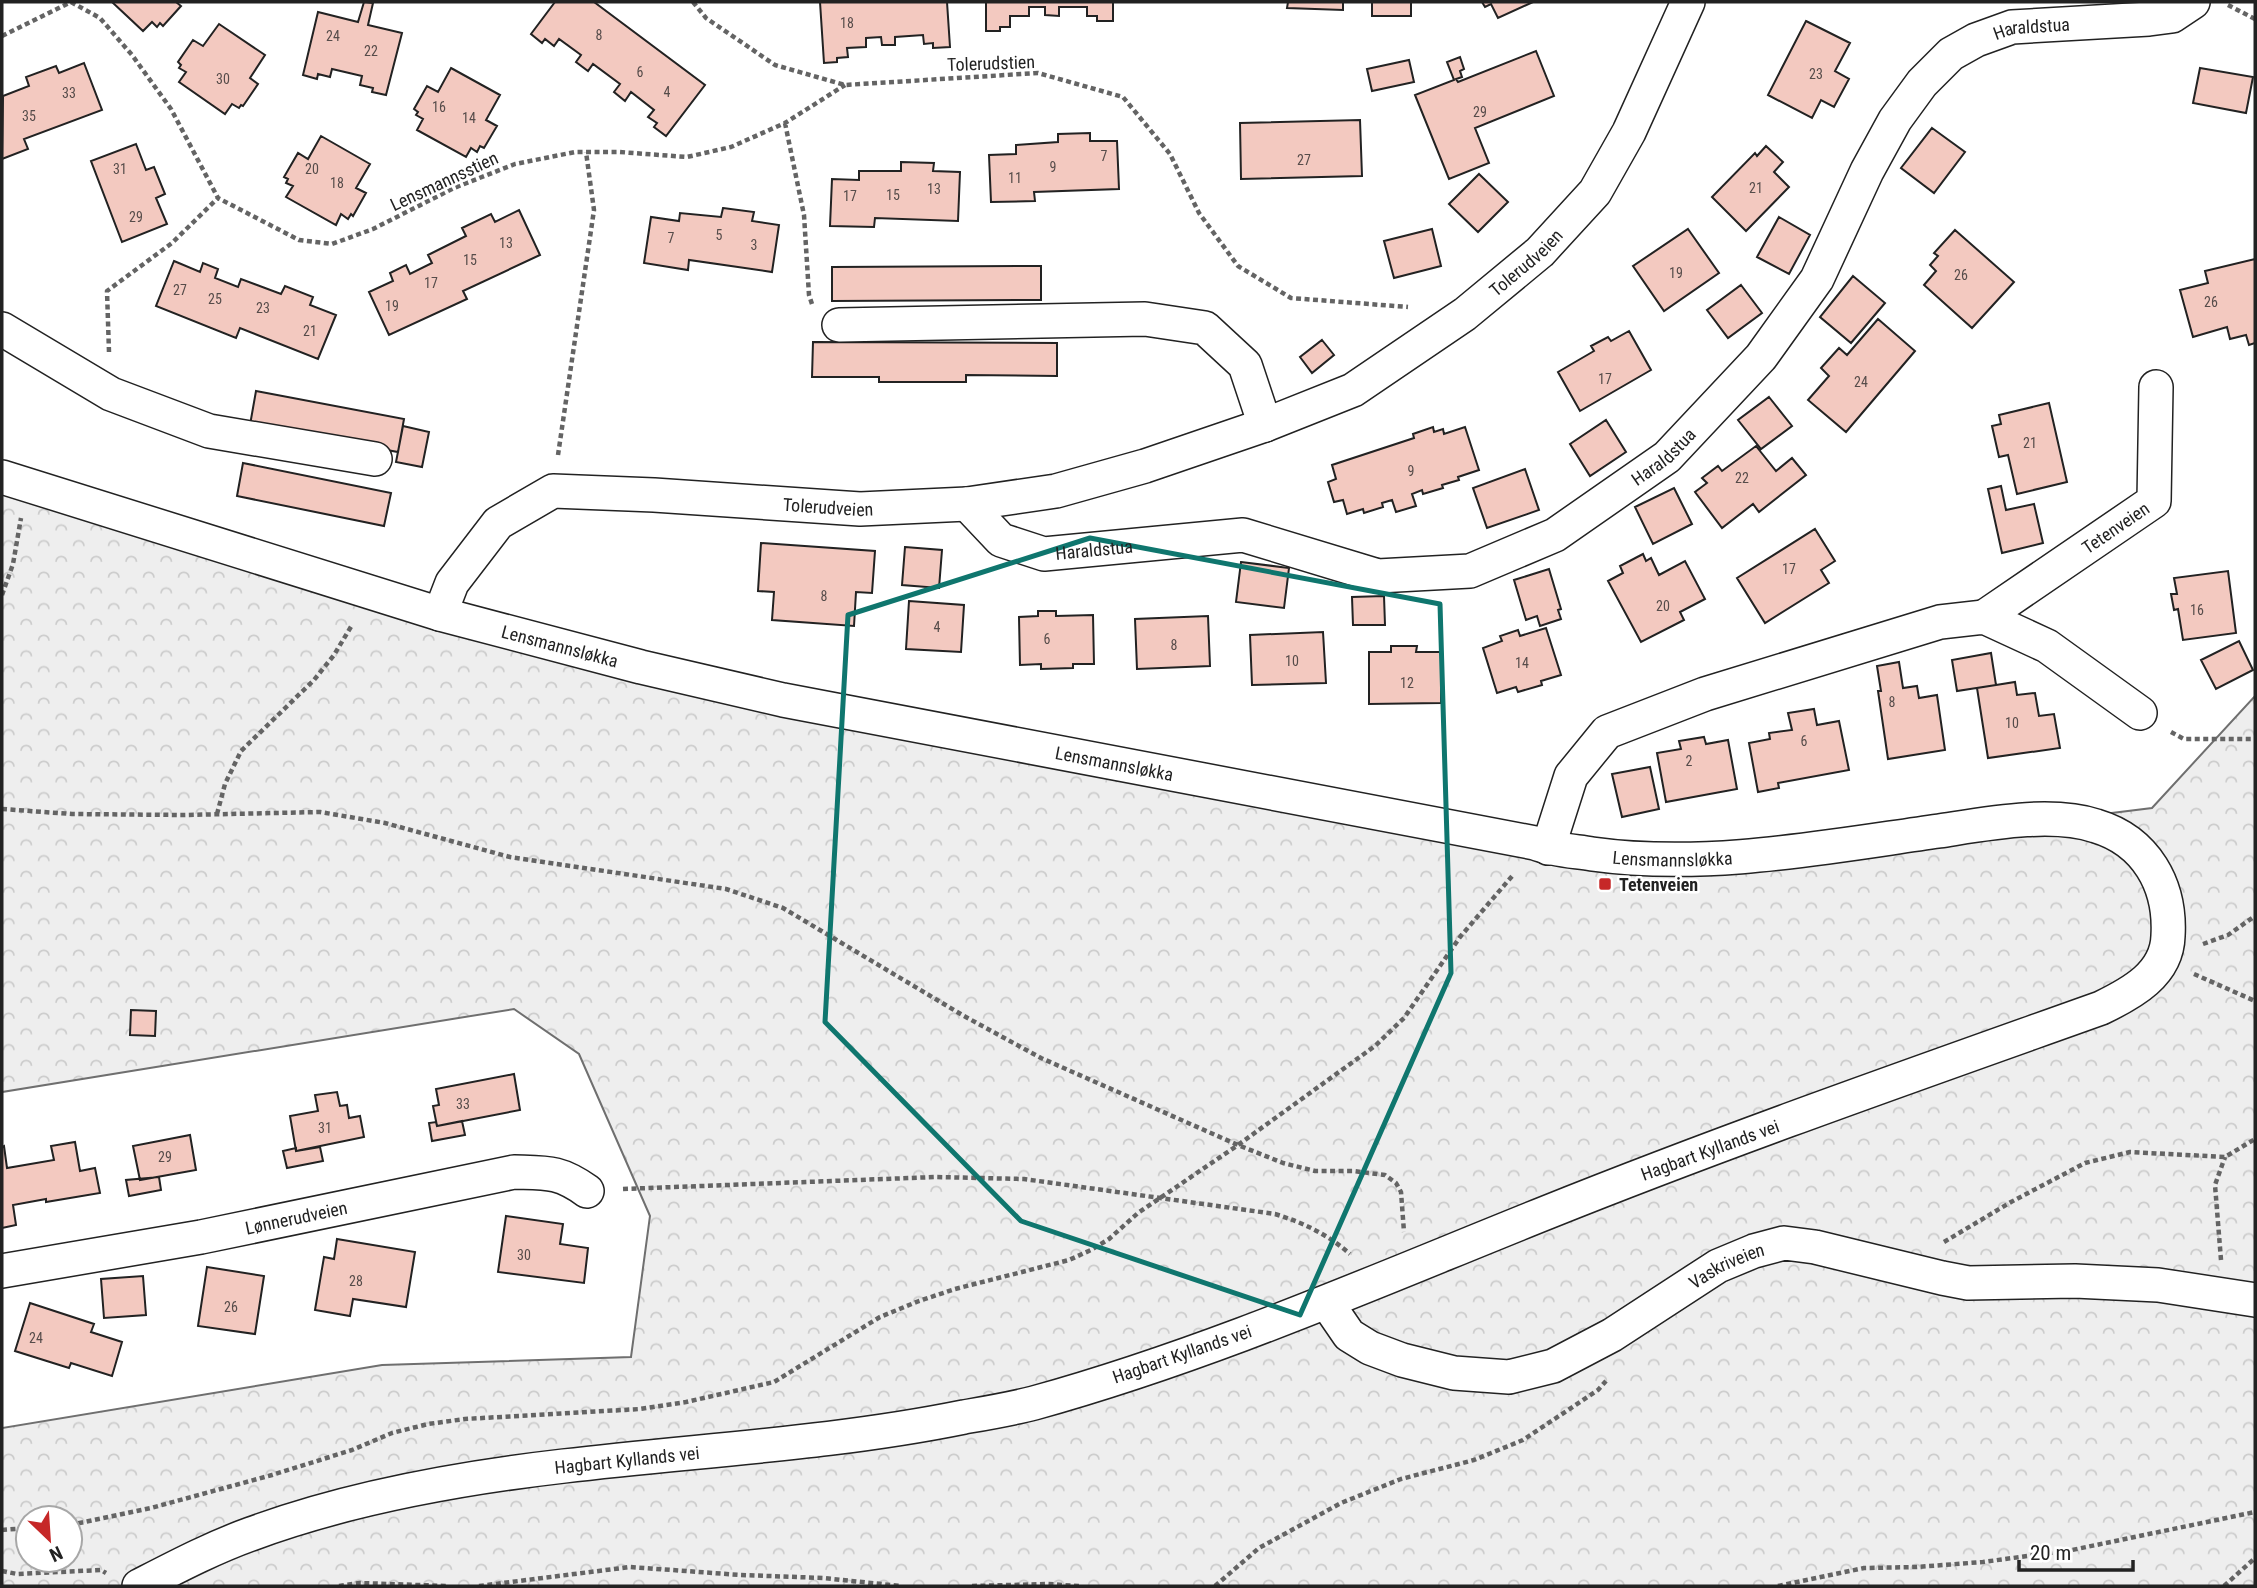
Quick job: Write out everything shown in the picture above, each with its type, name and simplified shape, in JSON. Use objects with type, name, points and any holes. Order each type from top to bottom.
[{"type":"street","name":"Tolerudveien","points":[[552,491],[859,509],[967,504],[1056,491],[1145,466],[1265,425],[1353,390],[1465,314],[1541,252],[1595,192],[1629,132],[1688,2]]},
{"type":"street","name":"Haraldstua","points":[[967,504],[1001,540],[1044,554],[1242,535],[1378,576],[1470,571],[1555,535],[1667,457],[1761,357],[1817,279],[1867,171],[1895,120],[1922,83],[1951,54],[1976,40],[2012,27],[2160,18],[2172,16],[2193,2]]},
{"type":"street","points":[[839,325],[1145,319],[1205,328],[1245,365],[1265,425]]},
{"type":"street","points":[[2,330],[111,394],[209,431],[375,459]]},
{"type":"street","name":"Tetenveien","points":[[1541,845],[1571,776],[1607,732],[1705,694],[1940,622],[1984,617],[2154,500],[2156,387]]},
{"type":"street","name":"Lensmannsløkka","points":[[15,481],[440,614],[641,667],[783,699],[1624,859],[1728,858],[2017,821],[2072,821],[2097,826],[2139,849],[2157,877],[2164,894],[2168,920],[2165,954]]},
{"type":"street","points":[[440,614],[452,583],[498,523],[552,491]]},
{"type":"street","points":[[1984,617],[2047,646],[2140,713]]},
{"type":"street","name":"Hagbart Kyllands vei","points":[[125,1582],[256,1532],[341,1507],[438,1485],[559,1466],[837,1439],[921,1426],[1031,1404],[1246,1333],[1653,1171],[2101,1008],[2130,994],[2152,976],[2165,954]]},
{"type":"street","name":"Lønnerudveien","points":[[2,1271],[201,1237],[514,1172],[558,1174],[587,1191]]},
{"type":"street","name":"Vaskriveien","points":[[1327,1303],[1349,1335],[1370,1348],[1402,1360],[1454,1373],[1509,1377],[1553,1366],[1612,1335],[1718,1266],[1754,1251],[1784,1243],[1815,1247],[1968,1283],[2075,1281],[2158,1285],[2239,1297]]},
{"type":"path","points":[[2,36],[71,2],[100,18],[132,55],[171,109],[218,198],[172,243],[107,291],[111,394]]},
{"type":"path","name":"Tolerudstien","points":[[693,2],[706,18],[775,65],[845,85],[1038,73],[1123,97],[1170,154],[1199,213],[1238,265],[1290,298],[1361,302],[1465,314]]},
{"type":"path","points":[[2221,2],[2255,19]]},
{"type":"path","name":"Lensmannsstien","points":[[218,198],[299,240],[332,244],[373,229],[454,188],[515,164],[586,152],[687,157],[731,147],[785,123],[845,85]]},
{"type":"path","points":[[785,123],[804,215],[809,295],[819,315],[839,325]]},
{"type":"path","points":[[552,491],[594,210],[586,152]]},
{"type":"path","points":[[2,595],[13,564],[15,481]]},
{"type":"path","points":[[217,814],[225,785],[241,751],[314,680],[334,655],[368,592]]},
{"type":"path","points":[[2140,713],[2184,739],[2255,739]]},
{"type":"path","points":[[2,809],[72,814],[320,812],[385,823],[510,857],[726,889],[783,908],[964,1016],[1041,1058],[1238,1145],[1283,1163],[1315,1171],[1353,1171],[1384,1175],[1396,1183],[1401,1192],[1403,1227],[1408,1250],[1416,1266]]},
{"type":"path","points":[[84,1522],[151,1508],[272,1475],[352,1450],[392,1433],[428,1424],[464,1419],[640,1409],[686,1402],[774,1382],[880,1317],[955,1289],[1069,1260],[1091,1250],[1109,1239],[1138,1213],[1376,1046],[1404,1018],[1460,937],[1541,845]]},
{"type":"path","points":[[2165,954],[2228,935],[2255,916]]},
{"type":"path","points":[[2165,954],[2255,1001]]},
{"type":"path","points":[[1921,1273],[1938,1245],[2085,1163],[2130,1152],[2225,1157],[2255,1139]]},
{"type":"path","points":[[2225,1157],[2215,1185],[2239,1297]]},
{"type":"path","points":[[587,1191],[936,1177],[1024,1179],[1276,1214],[1309,1225],[1336,1242],[1365,1267],[1372,1285]]},
{"type":"path","points":[[1215,1586],[1259,1548],[1341,1503],[1401,1479],[1474,1460],[1524,1440],[1598,1390],[1609,1377],[1613,1364],[1612,1335]]},
{"type":"path","points":[[1778,1586],[1864,1568],[1969,1563],[2072,1550],[2255,1512]]},
{"type":"path","points":[[2224,1586],[2255,1558]]},
{"type":"path","points":[[479,1586],[630,1567],[823,1578],[900,1586]]},
{"type":"path","points":[[2,1571],[18,1574],[101,1570],[125,1582]]},
{"type":"path","points":[[340,1586],[360,1583],[448,1586]]},
{"type":"path","points":[[972,1586],[1079,1586]]},
{"type":"highlighted area","points":[[1090,538],[1440,604],[1451,973],[1300,1315],[1021,1221],[825,1022],[848,615]]},
{"type":"green space","points":[[2,467],[777,701],[1622,855],[2055,820],[2152,808],[2255,696],[2255,1586],[2,1586],[2,1428],[382,1365],[631,1357],[650,1216],[579,1054],[514,1009],[2,1092]]},
{"type":"building","points":[[112,2],[176,2],[181,6],[163,26],[160,23],[157,27],[152,22],[143,31]]},
{"type":"building","points":[[364,2],[373,3],[368,25],[402,33],[386,95],[372,92],[373,88],[360,85],[362,76],[332,69],[330,77],[318,74],[317,79],[303,75],[318,12],[358,22]]},
{"type":"building","points":[[555,2],[594,2],[705,85],[666,136],[654,127],[657,123],[648,117],[654,110],[631,92],[625,101],[614,92],[620,84],[593,64],[588,71],[576,62],[581,55],[559,39],[554,46],[545,39],[542,43],[531,34]]},
{"type":"building","points":[[820,2],[947,2],[950,47],[933,48],[933,43],[924,44],[923,35],[895,37],[895,45],[882,45],[881,37],[866,38],[866,47],[847,48],[848,57],[837,58],[837,62],[824,63]]},
{"type":"building","points":[[986,2],[1113,2],[1113,21],[1097,21],[1097,16],[1087,16],[1087,7],[1059,7],[1059,16],[1045,15],[1045,7],[1029,7],[1029,16],[1010,16],[1010,27],[1000,27],[1000,31],[986,31]]},
{"type":"building","points":[[1288,2],[1343,2],[1343,10],[1287,8]]},
{"type":"building","points":[[1372,2],[1411,2],[1411,16],[1372,16]]},
{"type":"building","points":[[1482,2],[1533,2],[1498,18],[1491,4],[1485,7]]},
{"type":"building","points":[[1806,21],[1850,43],[1835,71],[1849,79],[1834,107],[1821,100],[1812,118],[1768,95]]},
{"type":"building","points":[[219,24],[265,55],[250,78],[258,84],[243,106],[239,108],[232,104],[225,114],[179,82],[186,72],[179,68],[181,65],[178,62],[193,40],[203,46]]},
{"type":"building","points":[[1536,51],[1554,96],[1475,128],[1489,163],[1449,179],[1415,95],[1454,80],[1447,62],[1460,57],[1464,69],[1460,71],[1462,77],[1456,79],[1458,82]]},
{"type":"building","points":[[1409,60],[1414,82],[1372,91],[1367,69]]},
{"type":"building","points":[[84,63],[102,110],[24,139],[28,149],[2,159],[3,96],[29,86],[26,77],[56,66],[59,73]]},
{"type":"building","points":[[451,68],[500,95],[486,120],[497,126],[484,148],[480,146],[477,152],[471,148],[466,157],[417,130],[423,119],[416,115],[418,112],[414,109],[427,86],[438,92]]},
{"type":"building","points":[[2200,68],[2253,77],[2246,113],[2193,103]]},
{"type":"building","points":[[1360,120],[1362,176],[1241,179],[1240,123]]},
{"type":"building","points":[[1932,128],[1965,152],[1934,193],[1901,168]]},
{"type":"building","points":[[1090,133],[1090,141],[1117,141],[1119,189],[1034,192],[1035,201],[991,202],[989,155],[1016,154],[1016,145],[1058,142],[1058,134]]},
{"type":"building","points":[[321,136],[370,164],[356,188],[366,193],[353,216],[351,214],[348,219],[341,214],[336,225],[286,197],[293,186],[286,183],[288,179],[284,177],[298,153],[308,159]]},
{"type":"building","points":[[136,144],[146,170],[154,167],[165,194],[156,198],[167,224],[122,242],[91,161]]},
{"type":"building","points":[[1766,146],[1783,162],[1774,172],[1789,187],[1746,231],[1712,197],[1755,153],[1757,156]]},
{"type":"building","points":[[901,162],[934,163],[933,171],[960,172],[958,221],[875,218],[874,227],[830,226],[832,179],[859,180],[859,171],[901,171]]},
{"type":"building","points":[[1479,174],[1508,202],[1478,232],[1449,204]]},
{"type":"building","points":[[723,208],[754,212],[752,221],[779,225],[772,272],[689,260],[688,270],[644,263],[651,217],[679,221],[680,213],[721,217]]},
{"type":"building","points":[[519,210],[540,255],[463,291],[467,299],[389,335],[369,292],[393,281],[390,273],[406,265],[410,274],[432,263],[428,255],[466,236],[462,228],[491,214],[495,222]]},
{"type":"building","points":[[1779,217],[1810,235],[1789,274],[1757,257]]},
{"type":"building","points":[[1432,229],[1441,266],[1394,278],[1384,241]]},
{"type":"building","points":[[1688,229],[1719,273],[1664,311],[1633,266]]},
{"type":"building","points":[[1955,230],[2014,282],[1972,328],[1924,285],[1936,271],[1930,265],[1938,256],[1934,253]]},
{"type":"building","points":[[2255,259],[2255,343],[2249,345],[2246,335],[2230,339],[2227,327],[2193,337],[2180,290],[2208,283],[2205,271]]},
{"type":"building","points":[[174,261],[200,272],[203,263],[218,269],[215,278],[238,287],[241,279],[281,294],[285,286],[313,297],[310,305],[336,315],[318,359],[240,328],[236,338],[156,306]]},
{"type":"building","points":[[1041,266],[1041,300],[832,301],[832,267]]},
{"type":"building","points":[[1853,276],[1885,303],[1851,343],[1820,317]]},
{"type":"building","points":[[1741,285],[1762,313],[1728,338],[1707,310]]},
{"type":"building","points":[[1878,319],[1915,351],[1846,432],[1808,400],[1829,376],[1821,368],[1839,348],[1847,355]]},
{"type":"building","points":[[1629,331],[1651,370],[1580,411],[1558,372],[1594,351],[1591,346],[1608,337],[1611,341]]},
{"type":"building","points":[[1322,340],[1334,355],[1312,373],[1300,357]]},
{"type":"building","points":[[813,342],[1057,343],[1057,376],[966,375],[966,382],[879,382],[879,377],[812,377]]},
{"type":"building","points":[[256,391],[404,419],[398,452],[250,425]]},
{"type":"building","points":[[1769,397],[1792,426],[1761,449],[1738,420]]},
{"type":"building","points":[[2049,403],[2067,482],[2017,494],[2008,455],[1999,457],[1992,426],[2001,424],[1999,415]]},
{"type":"building","points":[[1606,420],[1626,452],[1590,476],[1570,444]]},
{"type":"building","points":[[403,426],[429,432],[422,467],[396,462]]},
{"type":"building","points":[[1433,427],[1434,432],[1443,429],[1444,434],[1465,427],[1479,470],[1442,485],[1443,488],[1412,494],[1416,506],[1396,512],[1392,500],[1382,503],[1383,507],[1364,513],[1363,509],[1347,514],[1343,500],[1334,502],[1328,482],[1336,479],[1332,465],[1414,438],[1413,434]]},
{"type":"building","points":[[1756,446],[1776,471],[1792,458],[1806,475],[1759,512],[1753,504],[1722,528],[1695,492],[1707,483],[1702,478],[1718,466],[1722,471]]},
{"type":"building","points":[[243,463],[391,493],[384,526],[237,496]]},
{"type":"building","points":[[1525,469],[1539,510],[1487,528],[1473,488]]},
{"type":"building","points":[[2001,486],[2006,510],[2034,504],[2043,543],[2002,553],[1988,489]]},
{"type":"building","points":[[1674,488],[1692,524],[1653,544],[1635,507]]},
{"type":"building","points":[[1815,529],[1835,561],[1821,570],[1829,583],[1765,623],[1737,578]]},
{"type":"building","points":[[761,543],[875,551],[872,593],[856,592],[854,626],[772,620],[774,592],[758,591]]},
{"type":"building","points":[[905,547],[942,550],[939,588],[902,585]]},
{"type":"building","points":[[1643,554],[1646,561],[1651,558],[1659,575],[1685,561],[1705,599],[1680,612],[1684,620],[1641,642],[1608,581],[1623,573],[1620,566]]},
{"type":"building","points":[[1241,562],[1289,568],[1284,608],[1236,602]]},
{"type":"building","points":[[1549,569],[1561,609],[1558,610],[1561,619],[1540,626],[1537,616],[1526,620],[1514,580]]},
{"type":"building","points":[[2228,571],[2236,633],[2183,640],[2178,609],[2174,610],[2171,594],[2177,594],[2174,578]]},
{"type":"building","points":[[1384,596],[1385,625],[1353,625],[1352,597]]},
{"type":"building","points":[[909,601],[964,605],[961,652],[906,649]]},
{"type":"building","points":[[1038,611],[1056,611],[1056,616],[1093,615],[1094,664],[1041,669],[1041,664],[1020,665],[1019,617],[1038,616]]},
{"type":"building","points":[[1208,616],[1210,666],[1137,669],[1135,619]]},
{"type":"building","points":[[1546,628],[1561,675],[1541,681],[1542,685],[1518,692],[1516,687],[1497,693],[1483,648],[1502,641],[1500,636],[1518,630],[1520,636]]},
{"type":"building","points":[[1323,632],[1326,683],[1252,685],[1250,635]]},
{"type":"building","points":[[2239,641],[2253,670],[2216,689],[2201,660]]},
{"type":"building","points":[[1391,646],[1417,646],[1416,652],[1441,652],[1441,703],[1369,704],[1369,652],[1391,652]]},
{"type":"building","points":[[1991,653],[1996,685],[1957,691],[1952,660]]},
{"type":"building","points":[[1899,662],[1903,688],[1917,686],[1919,698],[1937,695],[1945,750],[1888,759],[1877,666]]},
{"type":"building","points":[[2015,682],[2017,695],[2035,693],[2039,716],[2054,714],[2060,748],[1988,758],[1977,688]]},
{"type":"building","points":[[1814,709],[1817,725],[1839,721],[1849,770],[1778,783],[1779,788],[1758,792],[1749,743],[1770,739],[1769,733],[1792,730],[1788,713]]},
{"type":"building","points":[[1704,737],[1706,744],[1728,740],[1737,789],[1666,802],[1657,753],[1681,749],[1679,741]]},
{"type":"building","points":[[1650,767],[1659,809],[1622,817],[1612,774]]},
{"type":"building","points":[[131,1010],[156,1011],[155,1036],[130,1035]]},
{"type":"building","points":[[514,1074],[520,1110],[437,1126],[433,1106],[439,1105],[436,1089]]},
{"type":"building","points":[[337,1092],[340,1106],[347,1105],[349,1118],[360,1116],[364,1137],[296,1151],[290,1116],[318,1111],[315,1095]]},
{"type":"building","points":[[462,1121],[465,1135],[432,1141],[429,1123],[436,1122],[437,1126]]},
{"type":"building","points":[[190,1135],[196,1170],[140,1180],[133,1146]]},
{"type":"building","points":[[75,1142],[80,1171],[95,1168],[100,1193],[13,1205],[16,1225],[2,1228],[2,1147],[4,1146],[7,1168],[54,1160],[51,1146]]},
{"type":"building","points":[[320,1147],[323,1161],[287,1168],[283,1151]]},
{"type":"building","points":[[159,1177],[161,1190],[129,1196],[126,1180]]},
{"type":"building","points":[[506,1216],[563,1224],[560,1244],[588,1248],[584,1283],[498,1272]]},
{"type":"building","points":[[337,1239],[415,1252],[406,1307],[353,1299],[350,1316],[315,1310],[324,1257],[334,1259]]},
{"type":"building","points":[[207,1267],[264,1276],[255,1334],[198,1326]]},
{"type":"building","points":[[143,1276],[146,1315],[104,1318],[101,1279]]},
{"type":"building","points":[[30,1303],[94,1324],[91,1332],[122,1342],[112,1376],[71,1363],[69,1368],[15,1351]]},
{"type":"place","name":"Tetenveien","points":[[1605,884]]}]
